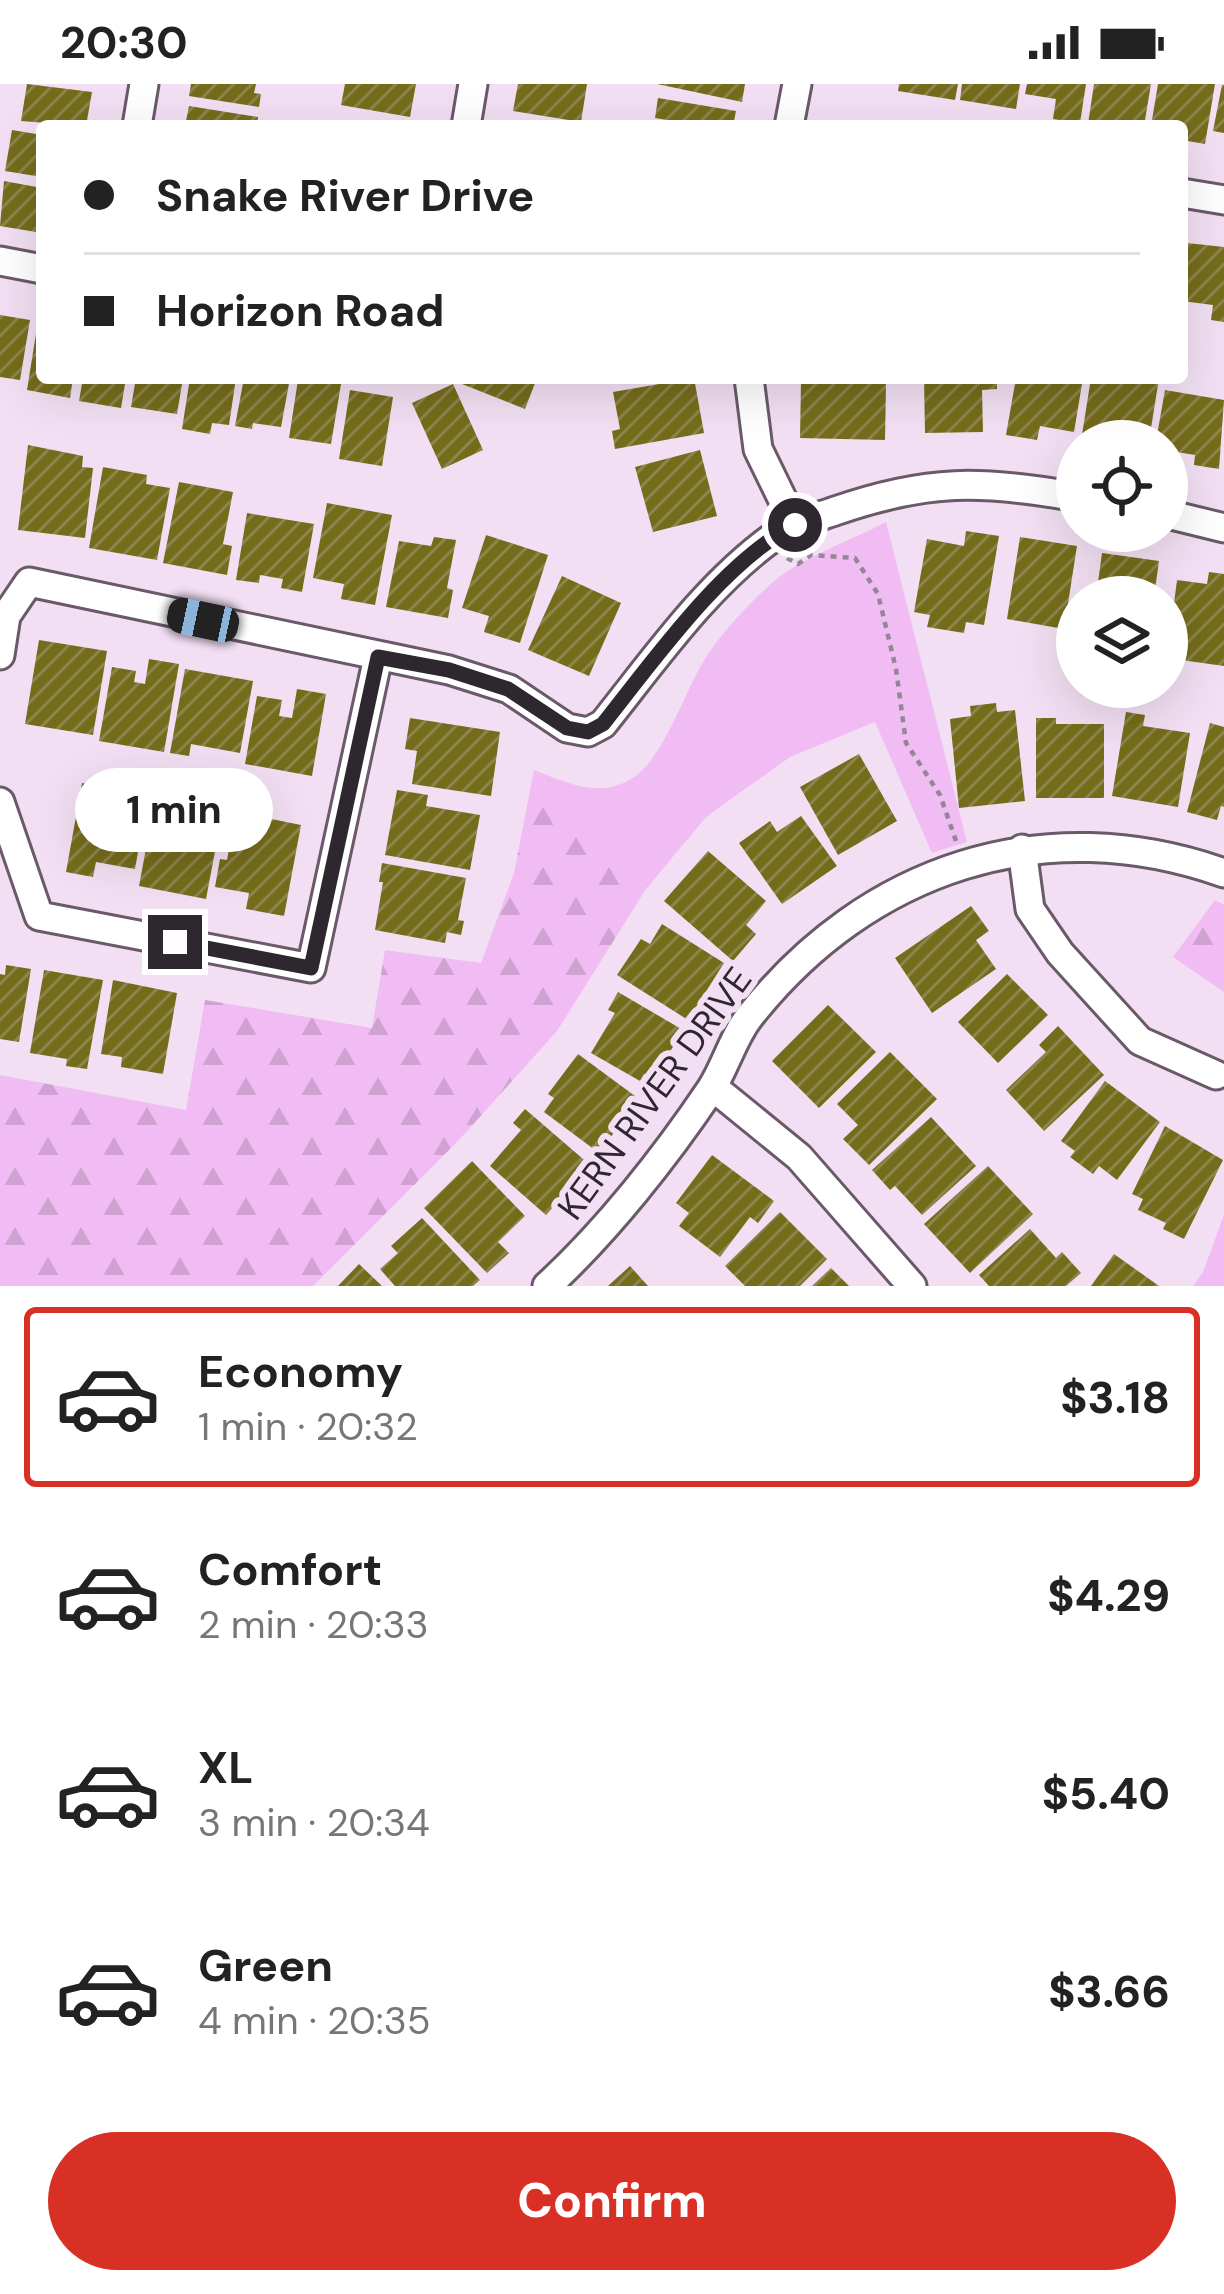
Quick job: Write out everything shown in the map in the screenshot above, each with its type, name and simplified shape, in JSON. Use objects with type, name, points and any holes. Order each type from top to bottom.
[{"type":"street","points":[[138,120],[144,84]]},
{"type":"street","points":[[467,120],[473,84]]},
{"type":"street","points":[[790,120],[797,84]]},
{"type":"street","points":[[1188,194],[1224,200]]},
{"type":"street","points":[[0,261],[36,268]]},
{"type":"street","points":[[750,384],[758,449],[786,530]]},
{"type":"street","points":[[0,655],[6,616],[29,582],[449,670],[508,689],[567,728],[588,732],[603,724],[682,625],[786,530],[870,499],[934,485],[1001,483],[1056,493]]},
{"type":"street","points":[[1188,519],[1224,528]]},
{"type":"street","points":[[0,802],[39,916],[311,968],[378,657]]},
{"type":"street","name":"KERN RIVER DRIVE","points":[[547,1286],[582,1254],[712,1087],[745,1021],[790,968],[863,909],[940,870],[1022,849],[1112,847],[1181,857],[1224,872]]},
{"type":"street","points":[[1022,849],[1030,909],[1060,953],[1140,1041],[1216,1075]]},
{"type":"street","points":[[712,1087],[800,1157],[912,1286]]},
{"type":"path","points":[[786,530],[787,559],[798,564],[811,555],[855,558],[878,594],[896,669],[906,743],[940,795],[963,864]]},
{"type":"green space","points":[[886,522],[967,842],[932,853],[875,722],[790,757],[706,817],[646,889],[534,770],[594,788],[631,779],[664,740],[708,654],[750,604],[790,570]]},
{"type":"green space","points":[[534,770],[646,889],[557,1031],[459,1140],[313,1286],[0,1286],[0,1075],[186,1110],[205,1000],[372,1028],[385,950],[481,963],[514,873]]},
{"type":"green space","points":[[1215,900],[1224,905],[1224,992],[1173,957]]},
{"type":"green space","points":[[1224,1215],[1224,1286],[1193,1286],[1203,1272]]},
{"type":"building","points":[[27,84],[92,92],[87,120],[21,121]]},
{"type":"building","points":[[191,84],[256,84],[254,93],[261,94],[259,107],[189,96]]},
{"type":"building","points":[[345,84],[416,84],[410,117],[341,105]]},
{"type":"building","points":[[518,84],[587,84],[581,120],[513,111]]},
{"type":"building","points":[[657,84],[745,84],[742,102]]},
{"type":"building","points":[[899,84],[958,84],[955,100],[898,91]]},
{"type":"building","points":[[962,84],[1020,84],[1016,109],[960,100]]},
{"type":"building","points":[[1027,84],[1086,84],[1080,120],[1053,119],[1056,99],[1025,94]]},
{"type":"building","points":[[1094,84],[1151,84],[1145,120],[1089,120]]},
{"type":"building","points":[[1158,84],[1215,84],[1205,144],[1188,141],[1188,120],[1152,120]]},
{"type":"building","points":[[1224,85],[1224,133],[1213,131]]},
{"type":"building","points":[[658,98],[736,111],[734,120],[655,118]]},
{"type":"building","points":[[189,106],[258,117],[258,120],[186,120]]},
{"type":"building","points":[[12,130],[36,134],[36,176],[5,171]]},
{"type":"building","points":[[4,181],[36,187],[36,232],[0,226]]},
{"type":"building","points":[[1188,243],[1224,247],[1224,322],[1211,320],[1213,305],[1188,302]]},
{"type":"building","points":[[0,315],[30,320],[20,380],[0,377]]},
{"type":"building","points":[[36,334],[36,384],[72,384],[70,398],[27,390]]},
{"type":"building","points":[[82,384],[125,384],[121,408],[79,401]]},
{"type":"building","points":[[135,384],[182,384],[177,414],[131,407]]},
{"type":"building","points":[[189,384],[235,384],[229,425],[212,423],[210,434],[182,429]]},
{"type":"building","points":[[243,384],[289,384],[281,427],[235,426]]},
{"type":"building","points":[[297,384],[341,384],[331,444],[289,438]]},
{"type":"building","points":[[453,384],[483,450],[442,469],[412,403]]},
{"type":"building","points":[[462,384],[535,384],[525,409]]},
{"type":"building","points":[[695,384],[704,433],[615,449],[612,431],[620,429],[613,392]]},
{"type":"building","points":[[801,384],[886,384],[885,440],[800,438]]},
{"type":"building","points":[[924,384],[997,384],[997,389],[982,390],[983,432],[925,433]]},
{"type":"building","points":[[1015,384],[1082,384],[1076,420],[1056,420],[1056,429],[1040,426],[1037,440],[1006,435]]},
{"type":"building","points":[[1090,384],[1158,384],[1152,420],[1084,420]]},
{"type":"building","points":[[350,390],[393,397],[382,466],[339,459]]},
{"type":"building","points":[[1165,390],[1224,400],[1219,469],[1194,465],[1195,455],[1188,454],[1188,420],[1160,420]]},
{"type":"building","points":[[28,445],[83,456],[82,467],[93,468],[85,538],[18,530]]},
{"type":"building","points":[[700,450],[717,516],[653,532],[635,467]]},
{"type":"building","points":[[103,467],[147,475],[146,484],[170,488],[157,560],[89,548]]},
{"type":"building","points":[[179,482],[233,492],[223,544],[232,546],[227,575],[163,563]]},
{"type":"building","points":[[327,503],[392,515],[375,605],[341,599],[344,584],[313,578]]},
{"type":"building","points":[[247,513],[314,524],[302,592],[281,588],[283,579],[260,575],[259,583],[236,580]]},
{"type":"building","points":[[966,531],[999,536],[984,625],[966,622],[964,633],[927,627],[930,615],[914,612],[927,539],[964,546]]},
{"type":"building","points":[[486,535],[548,555],[520,643],[484,632],[489,616],[462,608]]},
{"type":"building","points":[[434,537],[456,540],[447,588],[453,590],[448,618],[386,607],[399,541],[431,546]]},
{"type":"building","points":[[1020,537],[1056,543],[1056,552],[1076,552],[1072,576],[1056,576],[1056,628],[1007,619]]},
{"type":"building","points":[[1102,553],[1159,561],[1157,576],[1099,576]]},
{"type":"building","points":[[1209,572],[1224,574],[1224,666],[1188,661],[1188,581],[1207,584]]},
{"type":"building","points":[[562,576],[621,603],[589,676],[528,650]]},
{"type":"building","points":[[39,640],[107,651],[93,735],[25,724]]},
{"type":"building","points":[[149,659],[179,664],[164,752],[99,741],[112,667],[136,671],[134,682],[145,684]]},
{"type":"building","points":[[185,669],[253,681],[240,753],[191,744],[189,756],[170,753]]},
{"type":"building","points":[[297,689],[326,694],[312,776],[245,764],[257,696],[282,700],[279,716],[292,718]]},
{"type":"building","points":[[996,703],[997,712],[1015,710],[1025,801],[959,808],[950,719],[971,716],[970,706]]},
{"type":"building","points":[[1126,712],[1145,715],[1143,726],[1190,733],[1178,807],[1112,796]]},
{"type":"building","points":[[410,718],[500,732],[491,796],[412,784],[417,751],[405,749]]},
{"type":"building","points":[[1036,718],[1056,718],[1056,724],[1104,724],[1104,798],[1036,798]]},
{"type":"building","points":[[1210,723],[1224,727],[1224,807],[1217,820],[1187,812]]},
{"type":"building","points":[[859,754],[897,821],[838,855],[800,787]]},
{"type":"building","points":[[82,783],[148,795],[135,869],[96,862],[93,877],[66,872]]},
{"type":"building","points":[[397,790],[428,795],[426,806],[480,815],[470,870],[385,855]]},
{"type":"building","points":[[155,800],[175,804],[172,816],[220,825],[206,899],[139,886]]},
{"type":"building","points":[[236,812],[301,825],[284,916],[246,909],[249,893],[215,887],[220,859],[227,860]]},
{"type":"building","points":[[801,816],[837,866],[782,904],[739,843],[770,821],[777,832]]},
{"type":"building","points":[[708,851],[766,901],[746,925],[756,934],[733,961],[664,901]]},
{"type":"building","points":[[382,863],[466,878],[458,920],[464,921],[461,935],[447,932],[445,943],[375,930]]},
{"type":"building","points":[[971,906],[989,931],[976,940],[996,969],[932,1013],[895,958]]},
{"type":"building","points":[[662,924],[724,963],[688,1020],[617,975],[641,939],[650,944]]},
{"type":"building","points":[[6,965],[31,969],[19,1042],[0,1039],[0,974],[5,975]]},
{"type":"building","points":[[44,970],[103,980],[87,1069],[66,1066],[67,1059],[30,1053]]},
{"type":"building","points":[[1007,974],[1048,1015],[998,1063],[958,1022]]},
{"type":"building","points":[[113,980],[177,993],[163,1074],[121,1067],[122,1057],[101,1054]]},
{"type":"building","points":[[618,992],[683,1030],[654,1079],[644,1074],[640,1081],[591,1053],[615,1013],[608,1010]]},
{"type":"building","points":[[828,1005],[876,1052],[819,1108],[772,1061]]},
{"type":"building","points":[[1058,1026],[1104,1075],[1044,1131],[1006,1090],[1046,1052],[1039,1045]]},
{"type":"building","points":[[890,1052],[937,1099],[869,1165],[843,1139],[858,1125],[837,1104]]},
{"type":"building","points":[[578,1054],[635,1096],[599,1153],[544,1112],[554,1098],[548,1094]]},
{"type":"building","points":[[1105,1081],[1160,1122],[1117,1180],[1099,1166],[1093,1174],[1070,1157],[1075,1151],[1061,1141]]},
{"type":"building","points":[[525,1109],[590,1165],[546,1215],[490,1166],[521,1130],[513,1123]]},
{"type":"building","points":[[931,1117],[976,1166],[922,1215],[872,1170]]},
{"type":"building","points":[[1165,1126],[1223,1160],[1184,1239],[1163,1229],[1166,1223],[1138,1210],[1143,1199],[1132,1194]]},
{"type":"building","points":[[712,1155],[774,1201],[758,1223],[750,1217],[720,1257],[679,1226],[689,1213],[676,1203]]},
{"type":"building","points":[[472,1161],[525,1216],[498,1242],[509,1253],[487,1273],[424,1208]]},
{"type":"building","points":[[988,1166],[1033,1214],[970,1273],[924,1224]]},
{"type":"building","points":[[780,1212],[827,1259],[800,1286],[745,1286],[725,1266]]},
{"type":"building","points":[[422,1218],[480,1280],[473,1286],[395,1286],[380,1269],[398,1253],[391,1246]]},
{"type":"building","points":[[1030,1229],[1056,1258],[1062,1252],[1081,1273],[1066,1286],[989,1286],[979,1275]]},
{"type":"building","points":[[1114,1254],[1159,1286],[1091,1286]]},
{"type":"building","points":[[359,1264],[382,1286],[338,1286]]},
{"type":"building","points":[[630,1266],[648,1286],[608,1286]]},
{"type":"building","points":[[831,1268],[849,1286],[812,1286]]},
{"type":"route","points":[[175,942],[311,968],[378,657],[449,670],[508,689],[567,728],[588,732],[603,724],[682,625],[742,564],[795,525]]}]
